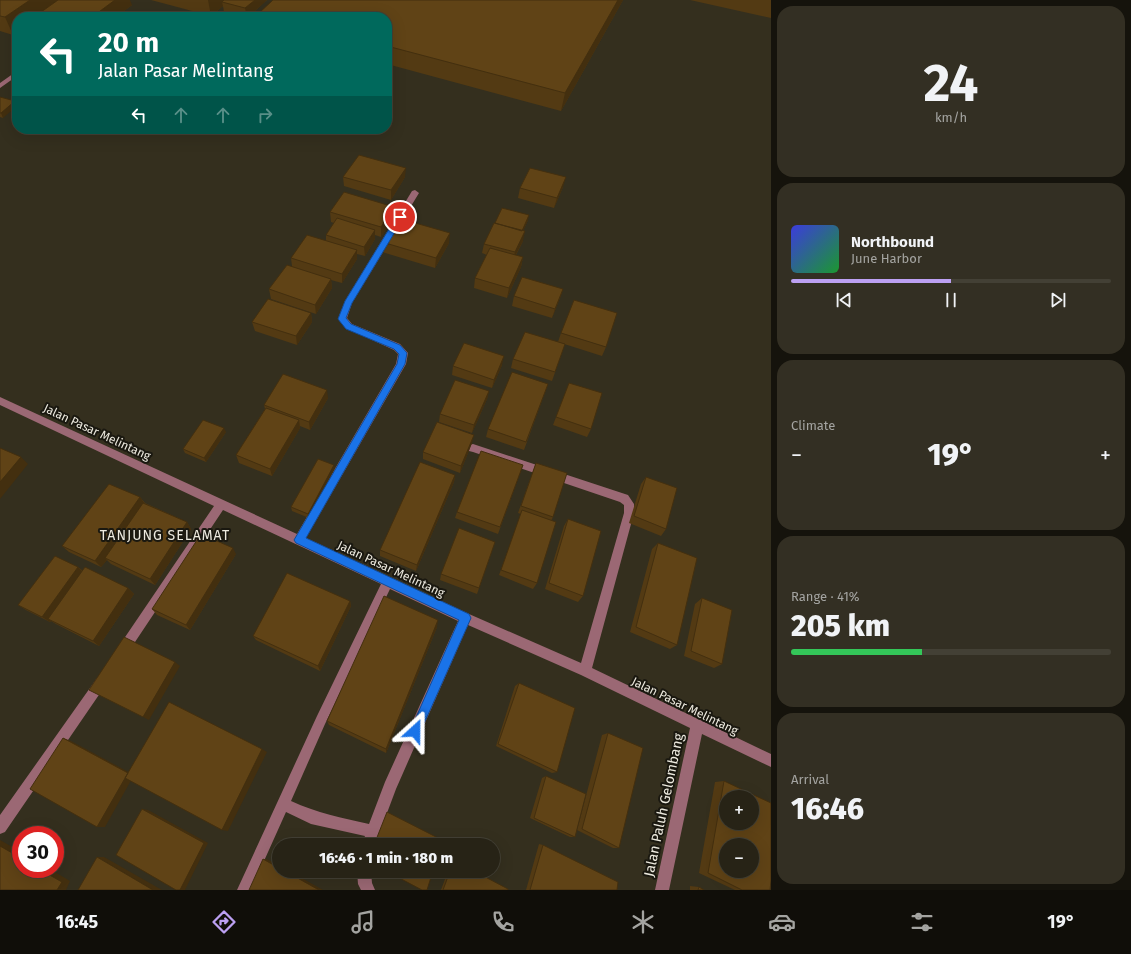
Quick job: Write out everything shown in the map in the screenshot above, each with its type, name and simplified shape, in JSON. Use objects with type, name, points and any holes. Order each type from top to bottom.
[{"type":"street","points":[[0,86],[12,77]]},
{"type":"street","points":[[299,540],[401,364],[403,353],[397,347],[349,326],[342,319],[348,303],[415,193]]},
{"type":"street","name":"Jalan Pasar Melintang","points":[[0,401],[465,618],[585,671],[771,761]]},
{"type":"street","points":[[473,448],[624,498],[629,504],[629,513],[585,671]]},
{"type":"street","points":[[116,660],[221,504]]},
{"type":"street","points":[[244,890],[321,720],[388,581]]},
{"type":"street","points":[[370,838],[465,618]]},
{"type":"street","points":[[0,827],[107,673]]},
{"type":"street","name":"Jalan Paluh Gelombang","points":[[662,890],[697,726]]},
{"type":"street","points":[[283,804],[311,817],[336,824],[372,831]]},
{"type":"street","points":[[365,878],[368,890]]},
{"type":"building","points":[[0,0],[30,0],[5,17],[0,16]]},
{"type":"building","points":[[58,0],[115,0],[99,12],[41,12]]},
{"type":"building","points":[[224,0],[255,0],[245,8],[222,2]]},
{"type":"building","points":[[273,0],[618,0],[565,93],[392,47],[392,12],[260,12]]},
{"type":"building","points":[[0,97],[12,100],[12,104],[0,113]]},
{"type":"building","points":[[359,155],[406,168],[391,190],[343,177]]},
{"type":"building","points":[[530,168],[566,177],[557,198],[520,188]]},
{"type":"building","points":[[344,192],[394,207],[381,227],[330,212]]},
{"type":"building","points":[[502,208],[529,215],[522,231],[495,223]]},
{"type":"building","points":[[337,218],[375,230],[364,247],[326,235]]},
{"type":"building","points":[[398,218],[450,233],[436,258],[382,242]]},
{"type":"building","points":[[494,223],[525,231],[515,252],[484,244]]},
{"type":"building","points":[[307,235],[357,250],[342,274],[291,258]]},
{"type":"building","points":[[490,248],[523,257],[509,288],[475,278]]},
{"type":"building","points":[[287,265],[331,279],[315,305],[269,289]]},
{"type":"building","points":[[522,277],[563,289],[555,309],[514,296]]},
{"type":"building","points":[[268,299],[311,313],[296,336],[252,322]]},
{"type":"building","points":[[574,300],[617,313],[606,347],[561,333]]},
{"type":"building","points":[[525,332],[565,344],[555,372],[513,359]]},
{"type":"building","points":[[464,343],[504,356],[494,380],[453,366]]},
{"type":"building","points":[[512,372],[548,384],[526,442],[488,429]]},
{"type":"building","points":[[283,374],[327,390],[309,422],[264,405]]},
{"type":"building","points":[[455,380],[489,391],[474,425],[440,414]]},
{"type":"building","points":[[569,383],[602,393],[591,429],[556,417]]},
{"type":"building","points":[[266,408],[299,420],[270,469],[236,455]]},
{"type":"building","points":[[203,420],[224,428],[204,458],[183,449]]},
{"type":"building","points":[[437,422],[474,435],[461,466],[423,452]]},
{"type":"building","points":[[0,448],[21,457],[0,482]]},
{"type":"building","points":[[481,451],[523,465],[500,527],[457,512]]},
{"type":"building","points":[[318,459],[334,465],[308,514],[291,507]]},
{"type":"building","points":[[420,462],[455,475],[417,565],[380,550]]},
{"type":"building","points":[[536,463],[567,473],[553,517],[521,506]]},
{"type":"building","points":[[646,477],[677,488],[666,529],[634,516]]},
{"type":"building","points":[[109,484],[140,497],[95,561],[62,546]]},
{"type":"building","points":[[143,503],[187,522],[150,579],[105,558]]},
{"type":"building","points":[[522,510],[556,522],[537,583],[501,570]]},
{"type":"building","points":[[568,519],[601,531],[583,596],[549,583]]},
{"type":"building","points":[[459,528],[495,542],[479,588],[441,574]]},
{"type":"building","points":[[201,534],[233,548],[186,625],[152,609]]},
{"type":"building","points":[[658,543],[697,558],[677,645],[636,627]]},
{"type":"building","points":[[55,556],[78,567],[42,617],[18,605]]},
{"type":"building","points":[[85,567],[128,588],[93,641],[48,619]]},
{"type":"building","points":[[287,573],[350,601],[318,666],[253,636]]},
{"type":"building","points":[[384,596],[438,620],[386,749],[327,721]]},
{"type":"building","points":[[702,598],[732,610],[722,664],[691,651]]},
{"type":"building","points":[[124,637],[175,662],[143,717],[89,690]]},
{"type":"building","points":[[519,683],[575,708],[557,772],[498,744]]},
{"type":"building","points":[[169,702],[262,749],[222,830],[125,778]]},
{"type":"building","points":[[608,733],[643,748],[619,848],[582,829]]},
{"type":"building","points":[[63,738],[128,773],[97,827],[30,789]]},
{"type":"building","points":[[546,776],[586,794],[575,837],[534,818]]},
{"type":"building","points":[[724,781],[743,790],[722,790]]},
{"type":"building","points":[[759,797],[771,803],[770,890],[742,890],[708,873],[719,810],[719,830],[759,830]]},
{"type":"building","points":[[142,809],[204,843],[180,890],[176,890],[116,855]]},
{"type":"building","points":[[387,812],[438,838],[377,838]]},
{"type":"building","points":[[543,845],[618,882],[617,890],[530,890]]},
{"type":"building","points":[[0,846],[12,853],[12,878],[55,878],[62,882],[57,890],[0,890]]},
{"type":"building","points":[[97,857],[153,890],[78,890]]},
{"type":"building","points":[[263,859],[272,864],[272,878],[298,878],[319,890],[249,890]]},
{"type":"building","points":[[399,878],[431,878],[427,890],[422,890]]},
{"type":"building","points":[[447,878],[487,878],[508,889],[508,890],[443,890]]},
{"type":"district","name":"TANJUNG SELAMAT","points":[[165,535]]},
{"type":"route","points":[[400,217],[348,303],[342,319],[344,323],[349,326],[401,350],[403,353],[401,364],[299,540],[465,618],[415,731]]}]
